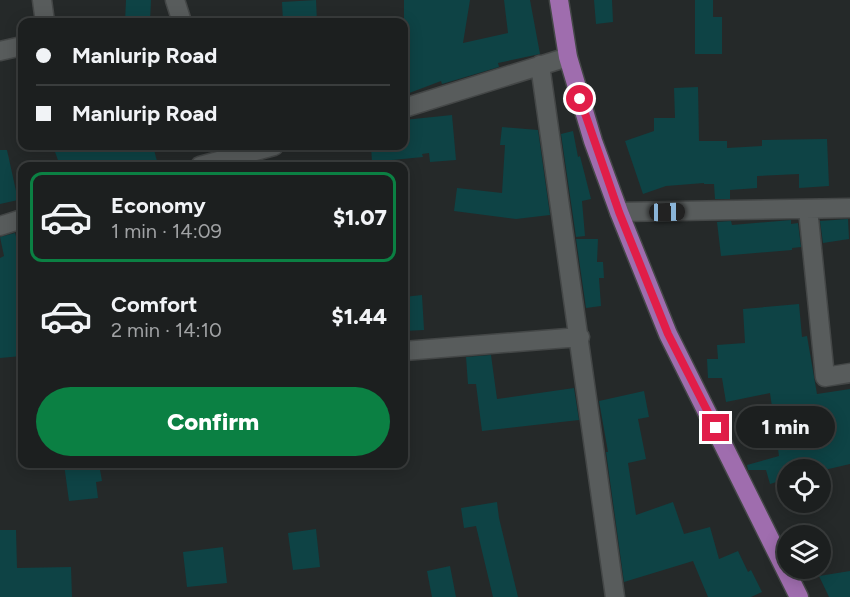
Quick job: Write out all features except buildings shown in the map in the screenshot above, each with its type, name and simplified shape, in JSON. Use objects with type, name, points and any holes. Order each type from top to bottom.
[{"type":"main road","points":[[559,0],[568,57],[594,141],[619,212],[668,334],[799,597]]},
{"type":"street","points":[[42,0],[44,18]]},
{"type":"street","points":[[175,0],[181,18]]},
{"type":"street","points":[[0,51],[18,47]]},
{"type":"street","points":[[408,107],[568,57]]},
{"type":"street","points":[[540,65],[615,597]]},
{"type":"street","points":[[214,162],[255,150]]},
{"type":"street","points":[[619,212],[850,208]]},
{"type":"street","points":[[808,209],[825,376],[850,373]]},
{"type":"street","points":[[0,226],[18,220]]},
{"type":"street","points":[[408,351],[580,337]]},
{"type":"route","points":[[580,99],[619,212],[668,334],[716,428]]}]
